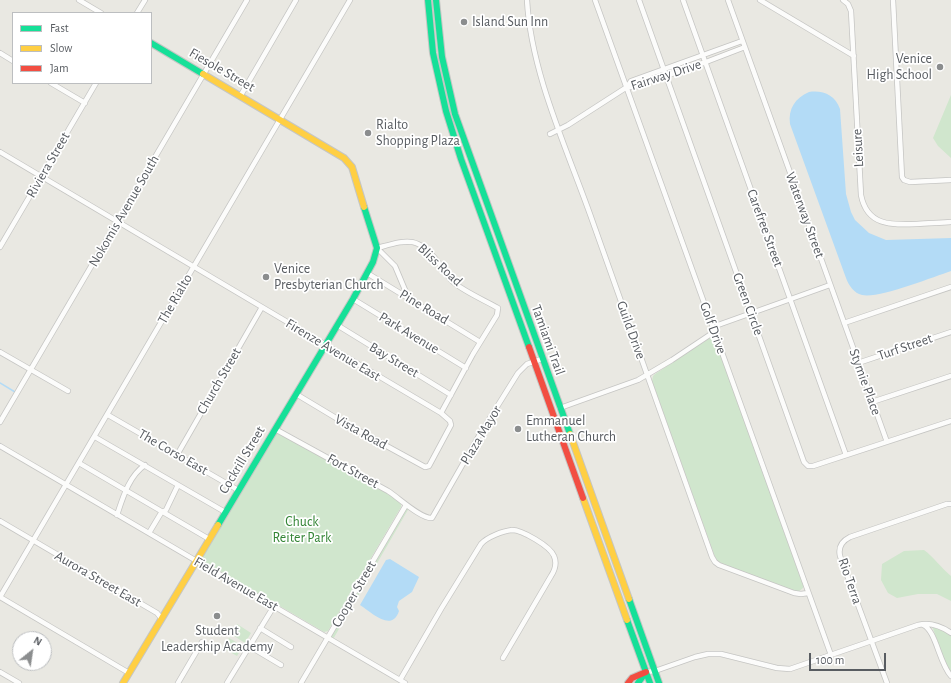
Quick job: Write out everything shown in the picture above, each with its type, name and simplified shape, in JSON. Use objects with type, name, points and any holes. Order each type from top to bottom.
[{"type":"main road","name":"Tamiami Trail","points":[[428,0],[429,25],[434,60],[447,117],[650,683]]},
{"type":"main road","name":"Tamiami Trail","points":[[435,0],[441,54],[455,114],[659,683]]},
{"type":"main road","name":"Fiesole Street","points":[[152,43],[280,119]]},
{"type":"main road","points":[[280,119],[340,154],[349,162],[354,172],[376,248]]},
{"type":"main road","name":"Cockrill Street","points":[[123,683],[353,299],[375,257],[376,248]]},
{"type":"main road","points":[[628,683],[632,678],[646,672]]},
{"type":"main road","points":[[638,683],[646,672]]},
{"type":"street","points":[[79,0],[99,12]]},
{"type":"street","points":[[138,12],[145,0]]},
{"type":"street","name":"Nokomis Avenue South","points":[[0,422],[247,0]]},
{"type":"street","points":[[241,95],[296,0]]},
{"type":"street","name":"The Rialto","points":[[0,597],[350,0]]},
{"type":"street","name":"Guild Drive","points":[[527,0],[531,32],[540,71],[559,130],[712,557],[715,562],[722,566],[794,593],[801,594],[808,592]]},
{"type":"street","name":"Golf Drive","points":[[595,0],[831,655]]},
{"type":"street","name":"Green Circle","points":[[639,0],[804,462],[808,466],[813,466],[951,421]]},
{"type":"street","name":"Carefree Street","points":[[683,0],[846,455]]},
{"type":"street","name":"Waterway Street","points":[[728,0],[844,323]]},
{"type":"street","points":[[760,0],[854,56]]},
{"type":"street","name":"Leisure","points":[[843,0],[851,8],[861,195],[866,208],[878,220],[890,224],[951,222]]},
{"type":"street","points":[[893,0],[902,177],[904,180],[910,182],[951,180]]},
{"type":"street","points":[[627,87],[631,81],[742,41]]},
{"type":"street","name":"Fairway Drive","points":[[550,134],[559,130],[627,87],[634,87],[745,47]]},
{"type":"street","points":[[0,53],[12,60]]},
{"type":"street","points":[[53,84],[85,103]]},
{"type":"street","name":"Riviera Street","points":[[0,247],[95,84]]},
{"type":"street","name":"Firenze Avenue East","points":[[0,152],[441,414]]},
{"type":"street","name":"Bliss Road","points":[[376,248],[405,241],[416,242],[424,247],[433,256],[454,282],[498,308],[497,315],[480,342]]},
{"type":"street","points":[[376,248],[394,266],[408,297]]},
{"type":"street","name":"Pine Road","points":[[367,273],[480,342]]},
{"type":"street","points":[[560,408],[633,382],[648,375],[714,332],[718,325],[830,285]]},
{"type":"street","points":[[844,323],[951,287]]},
{"type":"street","name":"Park Avenue","points":[[353,299],[466,368]]},
{"type":"street","name":"Church Street","points":[[176,455],[262,307]]},
{"type":"street","name":"Stymie Place","points":[[844,323],[887,442]]},
{"type":"street","name":"Bay Street","points":[[337,325],[451,394]]},
{"type":"street","name":"Turf Street","points":[[858,363],[951,332]]},
{"type":"street","points":[[441,414],[480,342]]},
{"type":"street","points":[[0,352],[68,391]]},
{"type":"street","name":"Plaza Mayor","points":[[428,518],[432,518],[480,434],[518,373],[527,364],[542,359]]},
{"type":"street","points":[[872,402],[951,376]]},
{"type":"street","name":"Vista Road","points":[[296,394],[341,422],[422,466],[427,467],[429,466],[451,425],[450,421],[441,414]]},
{"type":"street","name":"The Corso East","points":[[108,415],[238,490]]},
{"type":"street","name":"Fort Street","points":[[275,429],[388,491],[401,499],[406,505],[428,518]]},
{"type":"street","points":[[95,436],[225,512]]},
{"type":"street","name":"Field Avenue East","points":[[0,446],[405,683]]},
{"type":"street","points":[[79,464],[209,539]]},
{"type":"street","points":[[117,515],[125,490],[140,468],[145,465]]},
{"type":"street","points":[[149,533],[163,512],[166,510],[178,484]]},
{"type":"street","name":"Rio Terra","points":[[886,683],[840,556],[839,550],[841,543],[850,537],[947,504],[951,504]]},
{"type":"street","name":"Cooper Street","points":[[301,683],[406,505]]},
{"type":"street","name":"Aurora Street East","points":[[0,522],[157,613],[161,618]]},
{"type":"street","points":[[400,680],[481,544],[485,539],[512,530],[521,532],[549,550],[554,555],[555,567],[503,658]]},
{"type":"street","points":[[0,597],[129,673]]},
{"type":"street","points":[[228,683],[274,606]]},
{"type":"street","points":[[646,672],[655,671],[708,654],[728,656],[786,670],[922,624],[934,625],[951,633]]},
{"type":"street","points":[[922,624],[930,630],[942,662],[951,676]]},
{"type":"street","points":[[260,628],[291,647]]},
{"type":"street","points":[[178,683],[202,642]]},
{"type":"street","points":[[249,646],[280,665]]},
{"type":"street","points":[[0,672],[19,683]]},
{"type":"green space","points":[[951,95],[951,158],[938,146],[933,138]]},
{"type":"green space","points":[[710,338],[716,341],[803,585],[803,588],[798,592],[717,561],[652,381],[655,374]]},
{"type":"green space","name":"Chuck Reiter Park","points":[[279,432],[393,496],[401,504],[401,507],[328,631],[324,632],[203,561],[202,558],[274,433]]},
{"type":"green space","points":[[404,505],[409,508],[332,641],[324,634],[328,634]]},
{"type":"green space","points":[[924,550],[951,576],[951,601],[937,594],[918,594],[897,598],[888,593],[881,580],[882,564],[904,551]]},
{"type":"green space","points":[[237,624],[251,633],[245,643],[231,634]]},
{"type":"green space","points":[[932,626],[939,627],[951,635],[951,673],[947,668]]},
{"type":"green space","points":[[229,638],[243,646],[237,656],[223,648]]},
{"type":"water","points":[[809,92],[828,94],[835,100],[840,109],[846,194],[855,220],[869,233],[886,240],[951,238],[951,271],[906,287],[880,294],[862,295],[852,289],[846,278],[790,124],[791,109],[800,97]]},
{"type":"water","points":[[390,559],[419,577],[412,592],[399,601],[397,607],[399,611],[396,617],[392,620],[386,621],[375,616],[360,605],[386,560]]},
{"type":"waterway","points":[[0,383],[15,392]]},
{"type":"traffic: fast","points":[[428,0],[433,53],[446,111],[461,159],[529,347]]},
{"type":"traffic: fast","points":[[436,0],[442,57],[455,114],[570,434]]},
{"type":"traffic: fast","points":[[152,44],[203,74]]},
{"type":"traffic: fast","points":[[218,525],[353,299],[373,262],[377,248],[364,207]]},
{"type":"traffic: fast","points":[[629,599],[659,683]]},
{"type":"traffic: fast","points":[[627,620],[650,683]]},
{"type":"traffic: fast","points":[[638,683],[646,672]]},
{"type":"traffic: slow","points":[[203,74],[344,158],[352,167],[364,207]]},
{"type":"traffic: slow","points":[[570,434],[629,599]]},
{"type":"traffic: slow","points":[[583,498],[627,620]]},
{"type":"traffic: slow","points":[[123,683],[218,525]]},
{"type":"traffic: jam","points":[[529,347],[583,498]]},
{"type":"traffic: jam","points":[[628,683],[632,678],[646,672]]},
{"type":"place","name":"Island Sun Inn","points":[[464,22]]},
{"type":"place","name":"Venice High School","points":[[940,67]]},
{"type":"place","name":"Rialto Shopping Plaza","points":[[368,133]]},
{"type":"place","name":"Venice Presbyterian Church","points":[[266,277]]},
{"type":"place","name":"Emmanuel Lutheran Church","points":[[518,429]]},
{"type":"place","name":"Student Leadership Academy","points":[[217,616]]}]
